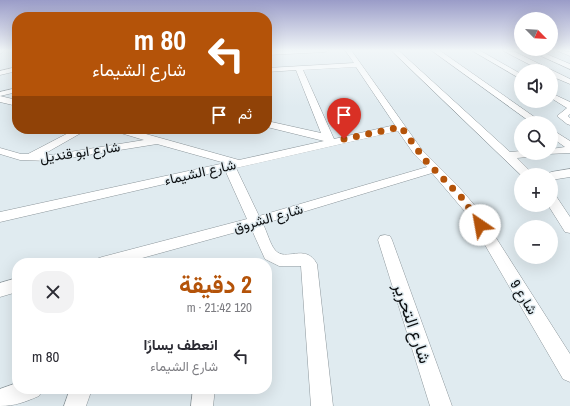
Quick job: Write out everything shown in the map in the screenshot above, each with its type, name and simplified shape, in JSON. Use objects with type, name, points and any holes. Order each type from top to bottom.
[{"type":"street","points":[[272,70],[283,69]]},
{"type":"street","points":[[298,69],[329,140]]},
{"type":"street","name":"شارع 9","points":[[360,69],[421,156],[453,188],[472,211],[570,372]]},
{"type":"street","points":[[414,69],[521,168]]},
{"type":"street","points":[[461,69],[528,116]]},
{"type":"street","points":[[0,73],[12,70]]},
{"type":"street","points":[[558,76],[570,82]]},
{"type":"street","points":[[0,94],[12,91]]},
{"type":"street","points":[[558,98],[570,106]]},
{"type":"street","points":[[0,99],[12,102]]},
{"type":"street","points":[[570,110],[562,116],[570,122]]},
{"type":"street","points":[[272,125],[329,140]]},
{"type":"street","name":"شارع الشيماء","points":[[0,216],[234,164],[329,140],[401,127]]},
{"type":"street","points":[[30,158],[74,134]]},
{"type":"street","points":[[142,134],[234,164],[255,222],[270,255],[279,260],[304,259],[309,264],[322,406]]},
{"type":"street","points":[[558,137],[570,146]]},
{"type":"street","name":"شارع ابو قنديل","points":[[0,151],[30,158],[57,157],[160,140]]},
{"type":"street","points":[[558,151],[570,150]]},
{"type":"street","points":[[508,156],[514,155]]},
{"type":"street","name":"شارع الشروق","points":[[121,258],[255,222],[434,169]]},
{"type":"street","points":[[558,175],[570,173]]},
{"type":"street","points":[[558,210],[570,228]]},
{"type":"street","name":"شارع التحرير","points":[[385,240],[441,406]]},
{"type":"street","points":[[0,290],[12,287]]},
{"type":"street","points":[[0,400],[17,394]]},
{"type":"street","points":[[75,406],[79,394]]},
{"type":"street","points":[[202,406],[203,394]]},
{"type":"route","points":[[344,139],[401,127],[418,152],[463,199],[480,225]]}]
